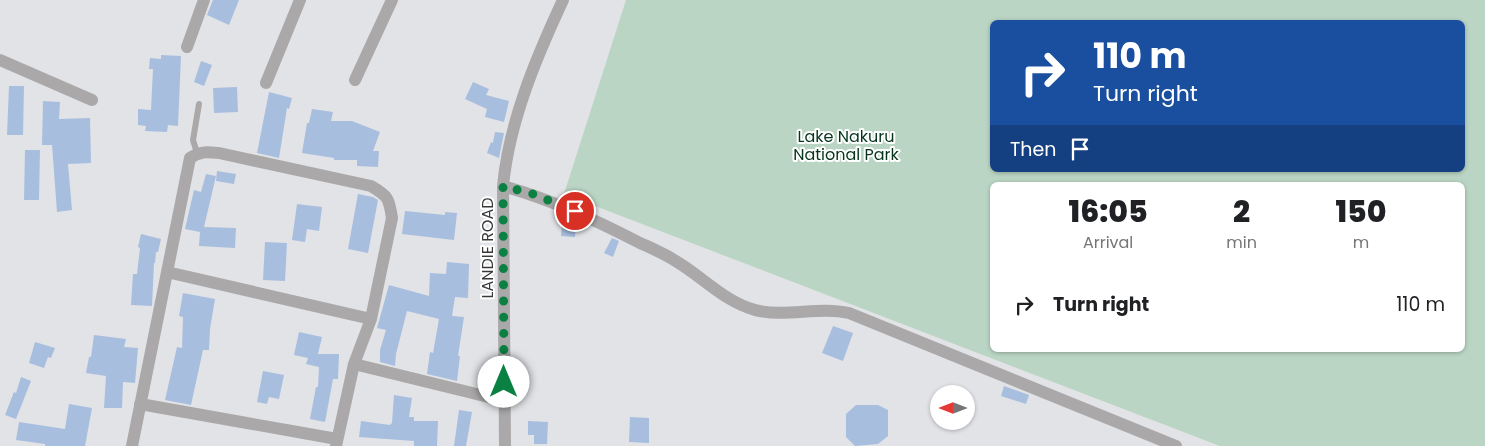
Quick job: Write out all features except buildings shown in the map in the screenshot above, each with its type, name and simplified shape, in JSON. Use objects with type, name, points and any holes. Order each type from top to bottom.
[{"type":"street","points":[[187,47],[204,0]]},
{"type":"street","points":[[266,83],[300,0]]},
{"type":"street","points":[[355,80],[392,0]]},
{"type":"street","name":"LANDIE ROAD","points":[[506,446],[503,186],[506,160],[514,127],[544,41],[563,0]]},
{"type":"street","points":[[0,60],[92,100]]},
{"type":"street","points":[[132,446],[140,404],[190,158],[197,153],[219,153],[371,186],[383,193],[390,202],[392,218],[371,319],[354,364],[337,443],[140,404]]},
{"type":"street","points":[[503,186],[533,194],[604,224],[675,260],[720,294],[754,310],[787,313],[823,310],[849,313],[1176,446]]},
{"type":"street","points":[[167,272],[371,319]]},
{"type":"street","points":[[354,364],[505,401]]},
{"type":"lane","points":[[197,153],[193,140],[199,104]]},
{"type":"green space","name":"Lake Nakuru National Park","points":[[626,0],[1485,0],[1485,446],[1220,446],[564,194]]},
{"type":"route","points":[[504,382],[503,186],[533,194],[575,211]]}]
